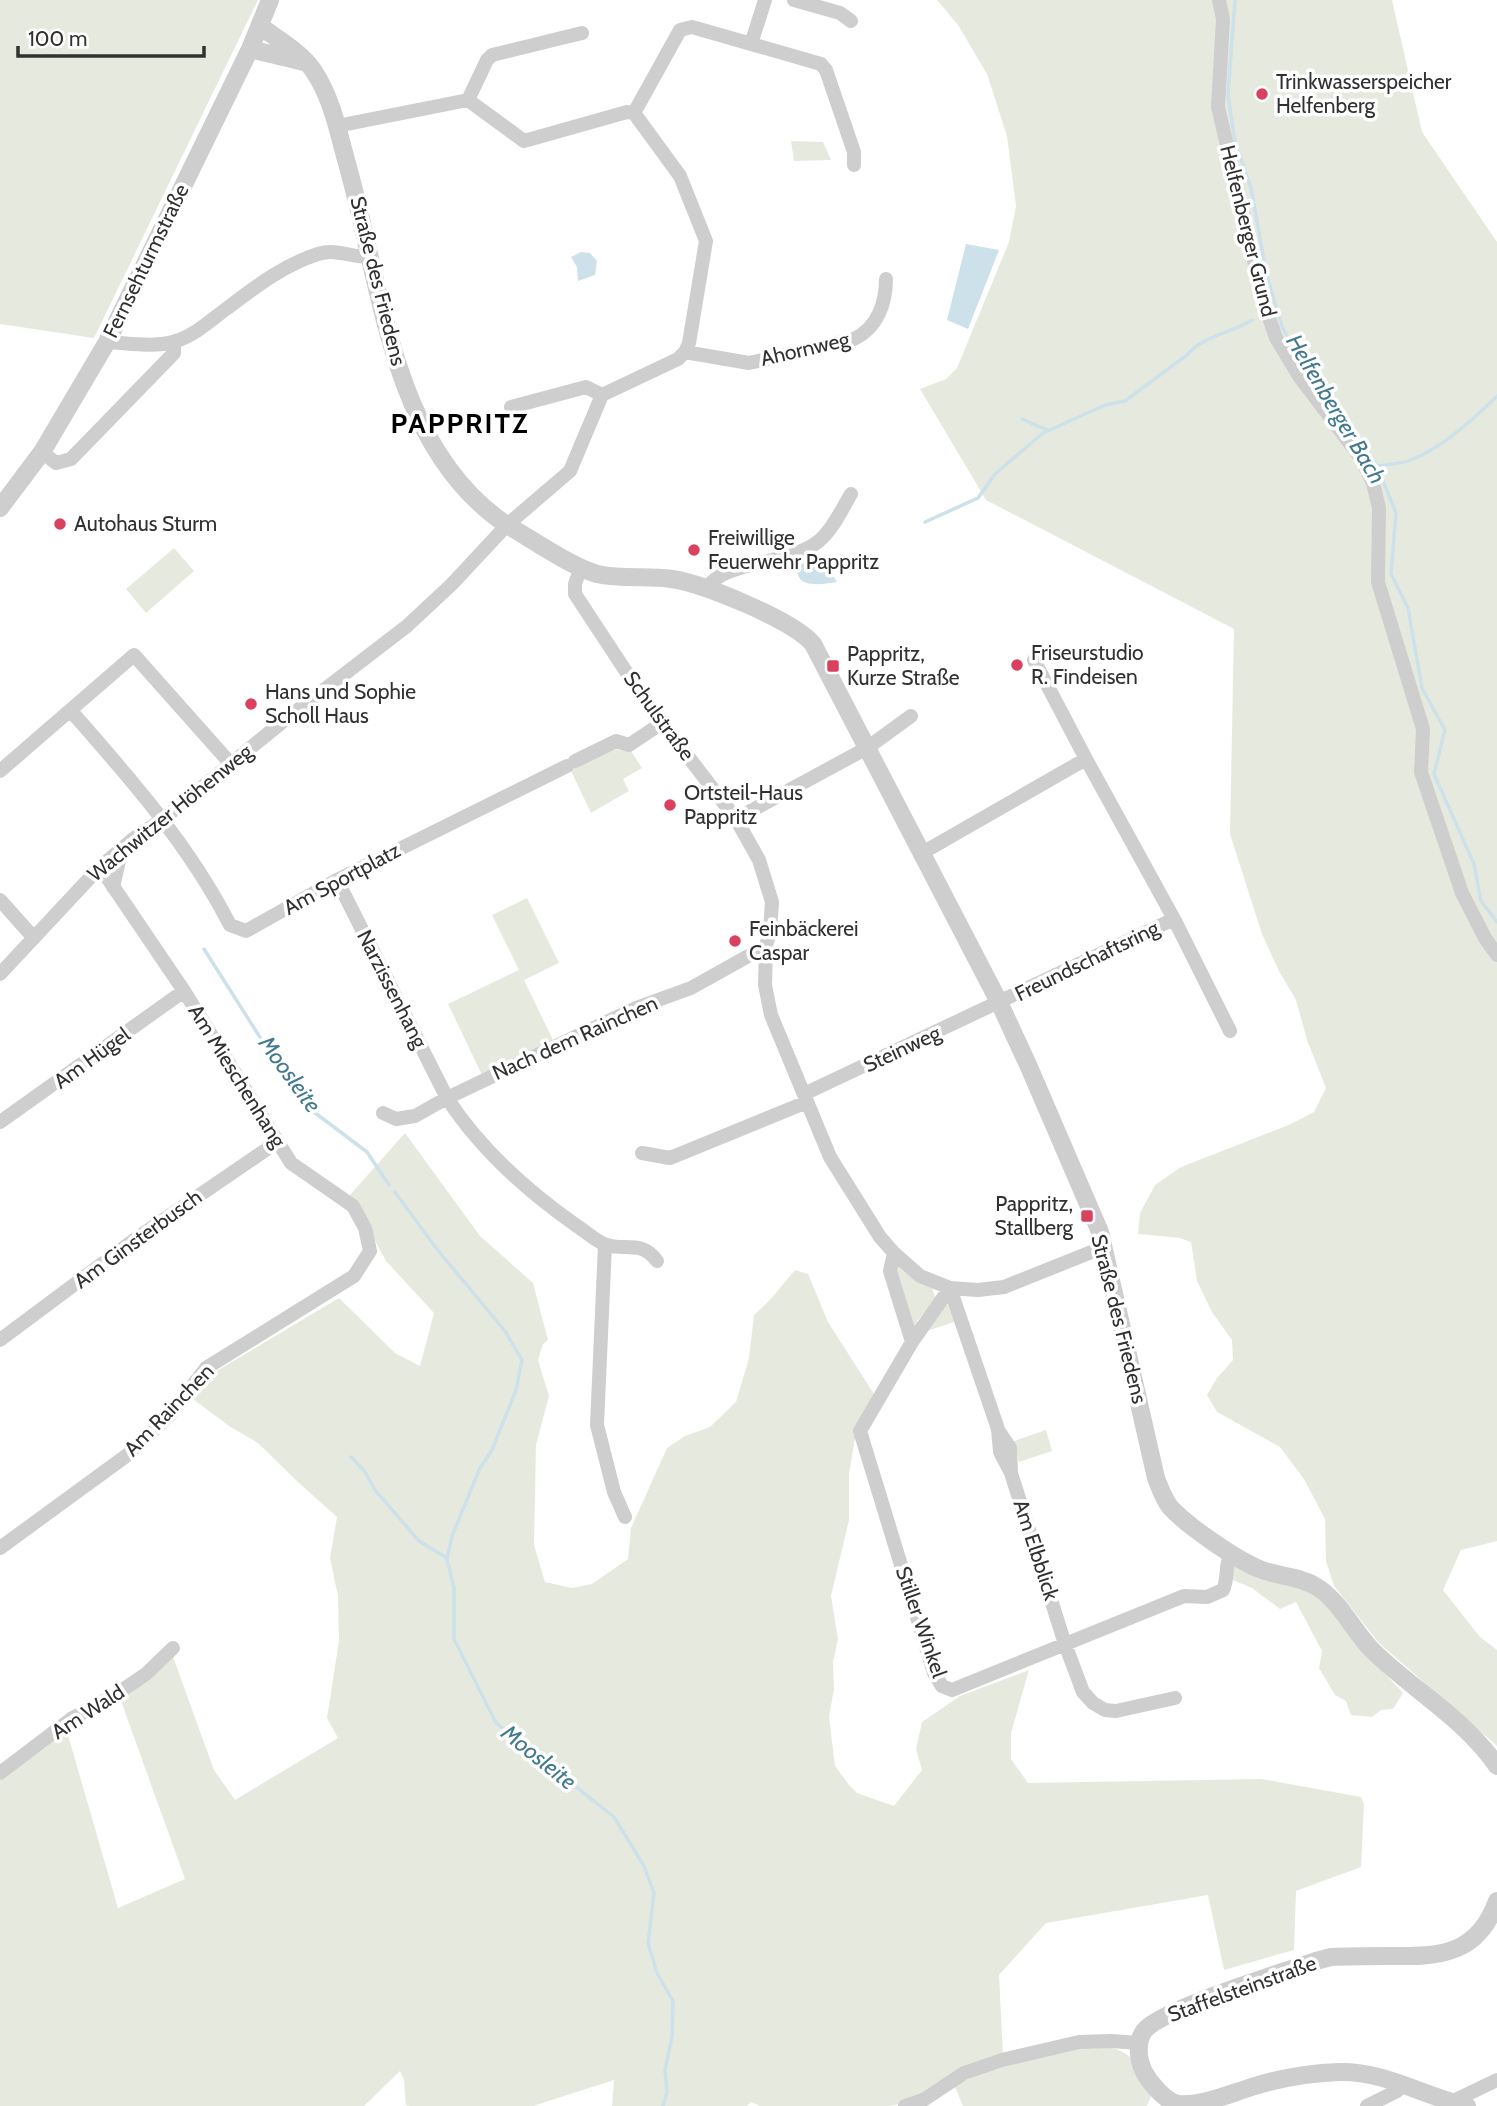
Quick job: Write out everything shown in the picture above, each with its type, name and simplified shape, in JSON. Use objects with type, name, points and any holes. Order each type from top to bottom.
[{"type":"street","name":"Fernsehturmstraße","points":[[0,508],[42,453],[107,342],[250,49],[270,0]]},
{"type":"street","points":[[751,44],[765,0]]},
{"type":"street","points":[[794,0],[840,13],[851,21]]},
{"type":"street","name":"Helfenberger Grund","points":[[1219,0],[1223,19],[1218,107],[1264,303],[1276,338],[1299,376],[1361,458],[1373,483],[1379,508],[1378,582],[1423,729],[1421,772],[1462,893],[1497,955]]},
{"type":"street","name":"Straße des Friedens","points":[[260,26],[307,63],[324,89],[356,192],[383,314],[397,362],[421,424],[448,468],[480,504],[507,525],[581,567],[612,576],[670,578],[706,589],[788,624],[808,638],[999,1002],[1104,1247],[1160,1491],[1169,1506],[1231,1553],[1258,1568],[1302,1579],[1318,1587],[1342,1611],[1370,1648],[1442,1709],[1490,1755],[1497,1766]]},
{"type":"street","points":[[634,113],[680,30],[692,27],[821,64],[826,70],[854,152],[854,164]]},
{"type":"street","points":[[468,100],[492,55],[582,33]]},
{"type":"street","points":[[250,49],[307,63]]},
{"type":"street","points":[[337,126],[468,100],[524,141],[627,112],[634,113],[680,177],[706,241],[689,343],[685,352],[678,359],[602,395],[586,387],[511,407]]},
{"type":"street","points":[[107,342],[160,345],[174,342],[190,336],[255,286],[299,261],[331,251],[371,257]]},
{"type":"street","name":"Ahornweg","points":[[685,352],[749,363],[854,339],[868,332],[886,298],[886,279]]},
{"type":"street","points":[[42,453],[56,463],[71,459],[174,352],[174,342]]},
{"type":"street","name":"Wachwitzer Höhenweg","points":[[0,974],[100,867],[407,626],[452,584],[507,525],[570,471],[602,395]]},
{"type":"street","points":[[706,589],[709,583],[725,573],[808,549],[821,540],[851,494]]},
{"type":"street","name":"Schulstraße","points":[[581,567],[575,584],[575,594],[662,723],[736,819],[759,860],[770,889],[772,914],[766,946],[765,985],[771,1015],[830,1157],[880,1237],[920,1276],[950,1288],[978,1290],[1004,1287],[1104,1247]]},
{"type":"street","points":[[0,771],[134,655],[230,764]]},
{"type":"street","name":"Freundschaftsring","points":[[1034,660],[1174,919],[1230,1031]]},
{"type":"street","name":"Am Sportplatz","points":[[71,711],[163,819],[214,894],[230,925],[246,931],[337,880],[617,741],[629,745],[662,723]]},
{"type":"street","points":[[736,819],[867,748],[911,716]]},
{"type":"street","points":[[922,853],[1086,759]]},
{"type":"street","points":[[113,887],[122,848]]},
{"type":"street","name":"Am Mieschenhang","points":[[100,867],[184,991],[291,1163],[353,1206],[365,1228],[370,1251]]},
{"type":"street","name":"Narzissenhang","points":[[337,880],[460,1119],[499,1163],[543,1203],[605,1245]]},
{"type":"street","points":[[0,900],[34,938]]},
{"type":"street","name":"Freundschaftsring","points":[[999,1002],[1174,919]]},
{"type":"street","name":"Nach dem Rainchen","points":[[383,1113],[397,1119],[406,1119],[636,1008],[691,988],[766,946]]},
{"type":"street","name":"Am Hügel","points":[[0,1122],[184,991]]},
{"type":"street","name":"Steinweg","points":[[805,1098],[999,1002]]},
{"type":"street","points":[[642,1153],[670,1158],[805,1098]]},
{"type":"street","name":"Am Ginsterbusch","points":[[0,1340],[134,1240],[267,1149],[275,1138]]},
{"type":"street","points":[[625,1517],[614,1492],[597,1425],[605,1245],[643,1249],[651,1252],[657,1261]]},
{"type":"street","name":"Am Rainchen","points":[[0,1548],[126,1457],[170,1415],[206,1368],[354,1276],[370,1251]]},
{"type":"street","points":[[894,1253],[890,1271],[912,1342]]},
{"type":"street","points":[[912,1342],[950,1288]]},
{"type":"street","name":"Am Elbblick","points":[[950,1288],[998,1429],[1010,1448],[1011,1473],[1065,1644],[1083,1692],[1093,1703],[1105,1710],[1130,1710],[1175,1698]]},
{"type":"street","name":"Stiller Winkel","points":[[912,1342],[860,1431],[934,1673],[942,1686],[953,1690],[1065,1644]]},
{"type":"street","points":[[1065,1644],[1184,1596],[1207,1597],[1223,1590],[1227,1581],[1227,1560],[1231,1553]]},
{"type":"street","name":"Am Elbblick","points":[[1060,1626],[1073,1626],[1085,1635]]},
{"type":"street","name":"Am Wald","points":[[0,1773],[71,1719],[146,1674],[173,1648]]},
{"type":"street","name":"Staffelsteinstraße","points":[[1139,2043],[1144,2031],[1151,2024],[1174,2012],[1331,1956],[1426,1956],[1450,1952],[1469,1942],[1483,1930],[1497,1901]]},
{"type":"street","points":[[905,2106],[925,2099],[964,2073],[1002,2060],[1079,2042],[1139,2043],[1139,2056],[1144,2071],[1158,2091],[1175,2104],[1197,2105],[1255,2086],[1336,2072],[1366,2073],[1459,2104],[1497,2080]]},
{"type":"street","points":[[1367,2106],[1397,2091],[1402,2084]]},
{"type":"shaded area","points":[[0,0],[258,0],[94,338],[0,324]]},
{"type":"shaded area","points":[[937,0],[1392,0],[1422,132],[1497,242],[1497,1541],[1461,1550],[1443,1590],[1480,1637],[1497,1650],[1497,1746],[1379,1643],[1334,1586],[1326,1561],[1325,1519],[1304,1479],[1280,1447],[1217,1412],[1207,1395],[1217,1378],[1233,1360],[1232,1340],[1212,1312],[1197,1281],[1191,1242],[1180,1238],[1138,1234],[1140,1213],[1155,1185],[1181,1167],[1291,1124],[1314,1112],[1326,1088],[1307,1040],[1296,1000],[1262,934],[1230,834],[1234,629],[986,500],[920,389],[946,379],[957,368],[1009,242],[1016,206],[1007,136],[987,74],[958,25]]},
{"type":"shaded area","points":[[791,141],[823,142],[831,160],[794,161]]},
{"type":"shaded area","points":[[174,548],[194,571],[146,613],[126,589]]},
{"type":"shaded area","points":[[612,749],[631,751],[642,768],[623,779],[629,791],[591,813],[570,769]]},
{"type":"shaded area","points":[[527,898],[559,963],[524,980],[553,1040],[482,1075],[448,1004],[519,970],[492,915]]},
{"type":"shaded area","points":[[405,1133],[480,1236],[533,1283],[548,1340],[543,1344],[538,1360],[549,1396],[536,1445],[534,1545],[545,1582],[572,1588],[592,1584],[628,1559],[631,1528],[667,1448],[685,1436],[710,1427],[736,1402],[749,1358],[754,1315],[795,1270],[808,1274],[828,1322],[874,1394],[856,1432],[849,1474],[849,1520],[831,1596],[838,1639],[833,1662],[834,1689],[829,1717],[835,1766],[857,1793],[894,1806],[922,1770],[916,1749],[922,1722],[960,1696],[1029,1670],[1011,1733],[1011,1759],[1028,1783],[1261,1779],[1361,1797],[1364,1805],[1361,1867],[1296,1891],[1294,1950],[1224,1970],[1208,1895],[1046,1923],[999,1975],[1003,2056],[927,2094],[889,2106],[760,2106],[751,2102],[747,2106],[612,2106],[614,2080],[533,2106],[409,2106],[406,2105],[404,2080],[400,2071],[364,2106],[0,2106],[0,1780],[66,1728],[118,1908],[185,1879],[121,1701],[124,1695],[172,1654],[214,1770],[235,1800],[338,1738],[327,1718],[339,1641],[338,1596],[330,1558],[337,1517],[258,1443],[229,1426],[189,1396],[210,1375],[339,1298],[395,1353],[420,1366],[434,1313],[386,1261],[350,1195]]},
{"type":"shaded area","points":[[898,1264],[932,1288],[936,1299],[917,1321],[919,1324],[912,1329],[894,1270]]},
{"type":"shaded area","points":[[943,1304],[952,1306],[957,1321],[930,1330],[925,1329]]},
{"type":"shaded area","points":[[1046,1430],[1052,1451],[1019,1462],[1014,1441]]},
{"type":"shaded area","points":[[1233,1562],[1310,1591],[1337,1615],[1358,1644],[1403,1693],[1393,1709],[1381,1710],[1372,1717],[1351,1715],[1346,1701],[1335,1695],[1319,1668],[1322,1651],[1296,1602],[1280,1609],[1252,1588],[1230,1579]]},
{"type":"shaded area","points":[[1079,2046],[1109,2047],[1126,2054],[1138,2068],[1152,2094],[1147,2106],[963,2106],[955,2087],[966,2076]]},
{"type":"water","points":[[966,244],[999,250],[968,329],[947,320]]},
{"type":"water","points":[[581,252],[590,253],[597,261],[595,275],[578,281],[577,267],[571,257]]},
{"type":"water","points":[[819,554],[837,582],[811,584],[801,579],[797,567]]},
{"type":"waterway","name":"Helfenberger Bach","points":[[1235,0],[1228,95],[1235,142],[1251,188],[1267,277],[1282,326],[1295,351],[1330,393],[1377,466],[1396,513],[1391,574],[1408,608],[1422,688],[1445,730],[1434,774],[1474,864],[1481,901],[1497,922]]},
{"type":"waterway","points":[[925,522],[978,498],[995,474],[1043,433],[1105,405],[1125,401],[1201,343],[1252,320]]},
{"type":"waterway","points":[[1378,466],[1423,455],[1446,441],[1497,396]]},
{"type":"waterway","points":[[1022,419],[1047,430]]},
{"type":"waterway","name":"Moosleite","points":[[204,949],[282,1072],[310,1109],[367,1152],[389,1185]]},
{"type":"waterway","name":"Moosleite","points":[[395,1192],[436,1248],[505,1331],[522,1360],[516,1390],[492,1450],[480,1468],[452,1536],[447,1559],[454,1588],[454,1639],[496,1723],[614,1817],[644,1866],[654,1893],[648,1943],[657,1973],[673,2001],[672,2036],[665,2070],[667,2092],[663,2106]]},
{"type":"waterway","points":[[351,1457],[365,1472],[375,1490],[419,1541],[447,1558]]},
{"type":"place","name":"Trinkwasserspeicher Helfenberg","points":[[1262,94]]},
{"type":"place","name":"Autohaus Sturm","points":[[60,524]]},
{"type":"place","name":"Freiwillige Feuerwehr Pappritz","points":[[694,550]]},
{"type":"place","name":"Friseurstudio R. Findeisen","points":[[1017,665]]},
{"type":"place","name":"Pappritz, Kurze Straße","points":[[833,666]]},
{"type":"place","name":"Hans und Sophie Scholl Haus","points":[[251,704]]},
{"type":"place","name":"Ortsteil-Haus Pappritz","points":[[670,805]]},
{"type":"place","name":"Feinbäckerei Caspar","points":[[735,941]]},
{"type":"place","name":"Pappritz, Stallberg","points":[[1087,1216]]},
{"type":"district","name":"PAPPRITZ","points":[[460,423]]}]
